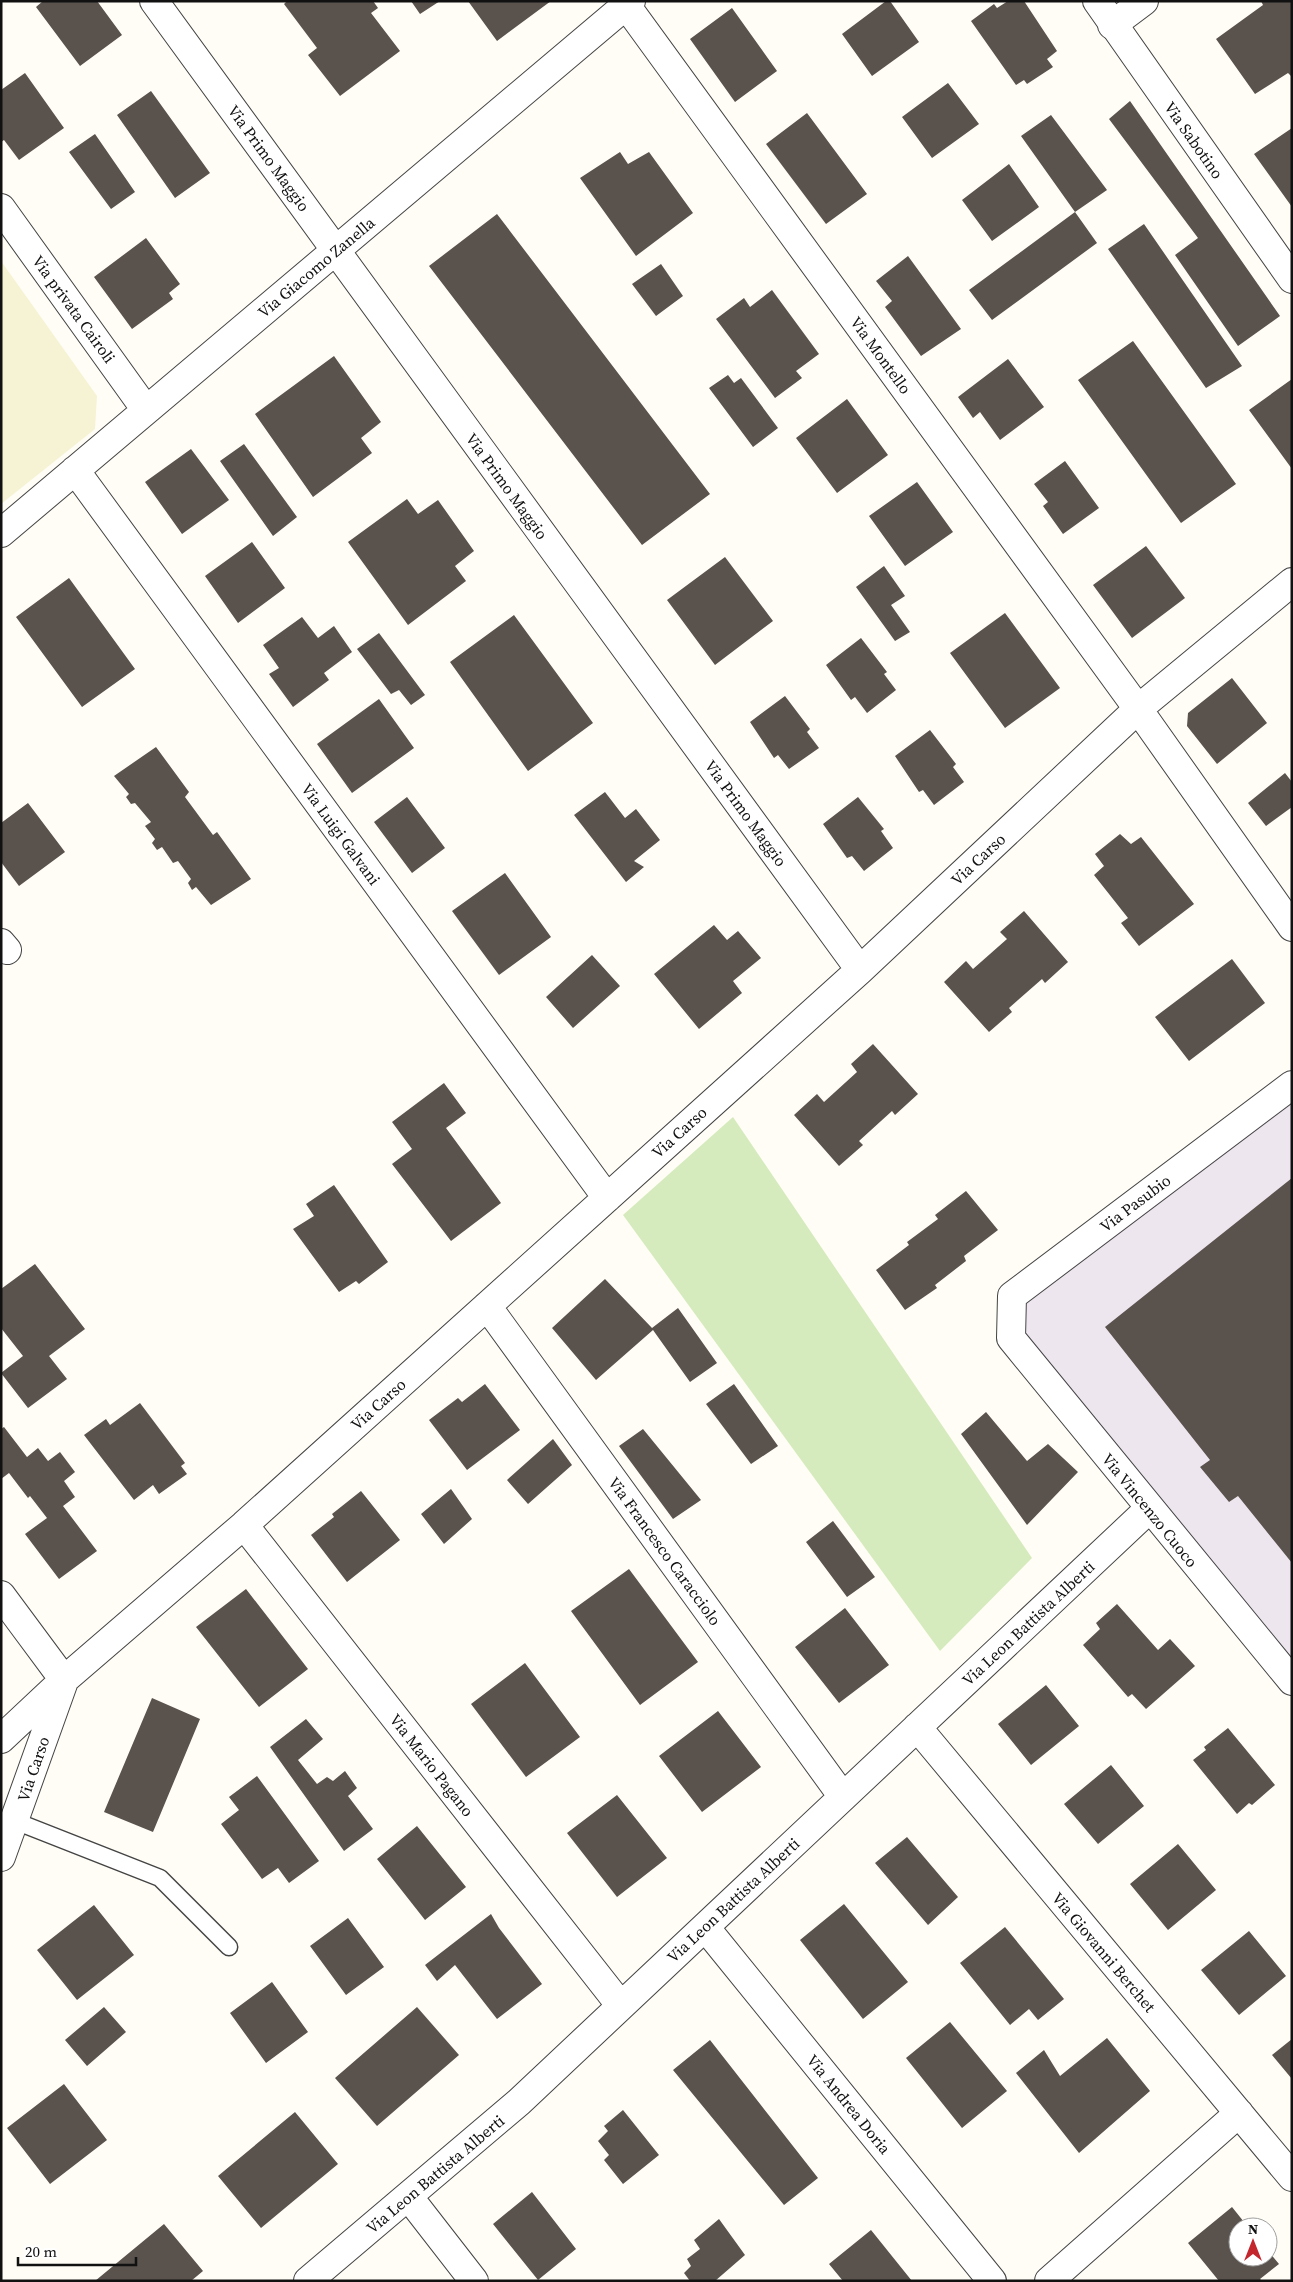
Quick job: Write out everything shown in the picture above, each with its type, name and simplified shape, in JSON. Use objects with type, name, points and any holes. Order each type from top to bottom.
[{"type":"street","name":"Via Primo Maggio","points":[[154,1],[860,970]]},
{"type":"street","name":"Via Sabotino","points":[[1097,1],[1112,25],[1292,279]]},
{"type":"street","points":[[1112,25],[1144,1]]},
{"type":"street","name":"Via Giacomo Zanella","points":[[1,533],[627,3]]},
{"type":"street","name":"Via Montello","points":[[627,3],[1138,709],[1292,927]]},
{"type":"street","name":"Via privata Cairoli","points":[[1,208],[146,410]]},
{"type":"street","name":"Via Luigi Galvani","points":[[75,470],[607,1198]]},
{"type":"street","name":"Via Carso","points":[[1,1739],[64,1680],[244,1525],[860,970],[1138,709],[1292,582]]},
{"type":"street","name":"Via Pasubio","points":[[1010,1338],[1012,1296],[1292,1085]]},
{"type":"street","name":"Via Francesco Caracciolo","points":[[487,1306],[843,1797]]},
{"type":"street","name":"Via Vincenzo Cuoco","points":[[1010,1338],[1148,1509],[1292,1681]]},
{"type":"street","name":"Via Leon Battista Alberti","points":[[308,2281],[519,2102],[1148,1509]]},
{"type":"street","name":"Via Mario Pagano","points":[[244,1525],[621,2006]]},
{"type":"street","points":[[1,1594],[64,1680]]},
{"type":"street","name":"Via Carso","points":[[1,1857],[64,1680]]},
{"type":"street","name":"Via Giovanni Berchet","points":[[917,1727],[1292,2177]]},
{"type":"street","name":"Via Andrea Doria","points":[[705,1927],[992,2281]]},
{"type":"street","points":[[1049,2281],[1239,2113]]},
{"type":"street","points":[[408,2196],[474,2281]]},
{"type":"lane","points":[[15,1821],[160,1878],[229,1947]]},
{"type":"shaded area","points":[[1,261],[97,396],[95,429],[1,504]]},
{"type":"shaded area","points":[[1292,1094],[1292,1672],[1017,1335],[1021,1299]]},
{"type":"green space","points":[[733,1117],[1032,1558],[940,1651],[623,1215]]},
{"type":"building","points":[[43,1],[97,1],[122,35],[80,66],[36,7]]},
{"type":"building","points":[[287,1],[373,1],[378,8],[371,13],[400,51],[340,96],[308,55],[317,48],[284,4]]},
{"type":"building","points":[[411,1],[440,1],[420,14]]},
{"type":"building","points":[[468,1],[551,1],[497,41]]},
{"type":"building","points":[[886,1],[890,1],[919,42],[872,76],[842,34]]},
{"type":"building","points":[[1008,1],[1024,1],[1057,51],[1047,59],[1053,67],[1027,84],[1024,80],[1016,85],[971,21],[994,4],[997,8]]},
{"type":"building","points":[[1261,1],[1292,1],[1292,77],[1288,73],[1255,94],[1216,39],[1263,5]]},
{"type":"building","points":[[732,8],[777,71],[735,102],[690,39]]},
{"type":"building","points":[[25,73],[64,128],[19,160],[4,140],[1,142],[1,90]]},
{"type":"building","points":[[948,83],[979,124],[932,158],[902,117]]},
{"type":"building","points":[[151,91],[210,173],[175,198],[117,115]]},
{"type":"building","points":[[1130,101],[1280,316],[1238,346],[1175,255],[1198,238],[1109,119]]},
{"type":"building","points":[[807,113],[867,194],[826,224],[766,144]]},
{"type":"building","points":[[1051,115],[1107,190],[1075,212],[1021,136]]},
{"type":"building","points":[[1292,128],[1292,207],[1254,154]]},
{"type":"building","points":[[95,134],[135,192],[111,209],[69,152]]},
{"type":"building","points":[[620,152],[628,164],[649,152],[693,213],[636,256],[580,178]]},
{"type":"building","points":[[1009,164],[1039,207],[992,241],[962,200]]},
{"type":"building","points":[[1075,212],[1097,243],[992,320],[969,290]]},
{"type":"building","points":[[497,214],[710,494],[642,545],[429,266]]},
{"type":"building","points":[[1144,224],[1242,366],[1206,388],[1108,249]]},
{"type":"building","points":[[146,238],[180,284],[169,293],[173,299],[132,329],[94,277]]},
{"type":"building","points":[[908,256],[961,329],[921,356],[885,307],[892,301],[876,281]]},
{"type":"building","points":[[661,264],[683,296],[656,316],[632,284]]},
{"type":"building","points":[[772,290],[819,354],[796,371],[802,378],[775,398],[716,319],[744,298],[750,307]]},
{"type":"building","points":[[1133,341],[1236,484],[1181,523],[1078,380]]},
{"type":"building","points":[[334,356],[381,422],[361,438],[372,453],[313,497],[255,414]]},
{"type":"building","points":[[1008,359],[1044,407],[1000,440],[980,412],[973,418],[958,397]]},
{"type":"building","points":[[728,375],[734,383],[741,378],[778,428],[753,447],[709,388]]},
{"type":"building","points":[[1292,379],[1292,469],[1249,410]]},
{"type":"building","points":[[847,399],[888,455],[837,493],[796,438]]},
{"type":"building","points":[[244,444],[297,517],[273,536],[220,461]]},
{"type":"building","points":[[191,449],[229,500],[182,534],[145,482]]},
{"type":"building","points":[[1065,461],[1099,508],[1063,534],[1043,506],[1048,502],[1034,484]]},
{"type":"building","points":[[917,482],[953,532],[905,566],[869,516]]},
{"type":"building","points":[[407,499],[418,514],[438,500],[474,551],[455,566],[466,581],[408,625],[348,542]]},
{"type":"building","points":[[252,542],[285,588],[238,623],[205,576]]},
{"type":"building","points":[[1146,546],[1185,598],[1132,638],[1093,585]]},
{"type":"building","points":[[725,557],[773,621],[715,665],[667,600]]},
{"type":"building","points":[[884,566],[905,596],[891,605],[910,632],[895,641],[856,587]]},
{"type":"building","points":[[69,578],[135,669],[82,707],[16,617]]},
{"type":"building","points":[[1005,613],[1060,688],[1005,728],[950,653]]},
{"type":"building","points":[[514,615],[593,723],[528,771],[450,662]]},
{"type":"building","points":[[302,617],[318,638],[334,626],[352,652],[324,673],[329,680],[293,707],[269,674],[279,668],[263,645]]},
{"type":"building","points":[[379,633],[425,695],[411,705],[399,690],[391,694],[357,649]]},
{"type":"building","points":[[861,638],[887,672],[884,674],[896,690],[867,713],[855,697],[851,700],[826,665]]},
{"type":"building","points":[[1232,678],[1267,723],[1217,764],[1187,726],[1188,713]]},
{"type":"building","points":[[785,696],[810,729],[807,732],[819,748],[789,769],[778,755],[774,758],[750,722]]},
{"type":"building","points":[[379,699],[414,748],[352,793],[317,744]]},
{"type":"building","points":[[930,730],[956,764],[953,767],[964,782],[934,805],[923,790],[919,792],[895,756]]},
{"type":"building","points":[[156,747],[189,792],[185,797],[213,835],[217,832],[251,879],[211,905],[196,887],[192,890],[188,883],[191,879],[178,861],[173,863],[162,847],[157,850],[152,843],[155,839],[145,826],[151,822],[135,803],[131,804],[126,797],[129,794],[114,776]]},
{"type":"building","points":[[1285,773],[1292,782],[1292,807],[1266,826],[1248,803]]},
{"type":"building","points":[[605,792],[625,818],[636,809],[660,840],[634,861],[644,867],[626,882],[574,815]]},
{"type":"building","points":[[407,797],[445,848],[412,873],[374,822]]},
{"type":"building","points":[[858,797],[884,829],[881,831],[893,848],[864,871],[852,856],[847,858],[823,824]]},
{"type":"building","points":[[28,803],[65,852],[19,886],[1,862],[1,823]]},
{"type":"building","points":[[1120,834],[1131,844],[1141,837],[1194,904],[1139,946],[1121,923],[1128,918],[1094,875],[1104,866],[1095,854]]},
{"type":"building","points":[[505,873],[551,937],[499,975],[452,911]]},
{"type":"building","points":[[1024,911],[1068,962],[1045,983],[1042,979],[1009,1008],[1012,1012],[989,1032],[944,982],[966,961],[973,969],[1007,939],[1000,932]]},
{"type":"building","points":[[714,925],[727,940],[738,931],[761,958],[733,981],[742,993],[699,1029],[654,974]]},
{"type":"building","points":[[592,955],[620,986],[573,1028],[546,997]]},
{"type":"building","points":[[1232,959],[1265,1003],[1189,1061],[1155,1017]]},
{"type":"building","points":[[873,1044],[918,1094],[895,1115],[892,1111],[859,1141],[863,1145],[839,1166],[794,1115],[817,1094],[824,1102],[857,1072],[851,1064]]},
{"type":"building","points":[[444,1083],[466,1113],[446,1128],[501,1203],[451,1241],[392,1164],[412,1149],[392,1122]]},
{"type":"building","points":[[1292,1178],[1292,1563],[1238,1496],[1229,1502],[1200,1467],[1210,1460],[1105,1327]]},
{"type":"building","points":[[334,1185],[388,1262],[359,1284],[356,1281],[339,1292],[293,1229],[314,1216],[306,1204]]},
{"type":"building","points":[[966,1191],[998,1230],[964,1256],[966,1261],[935,1285],[937,1288],[905,1310],[876,1270],[909,1245],[907,1242],[938,1219],[935,1215]]},
{"type":"building","points":[[35,1264],[85,1329],[49,1356],[67,1379],[28,1408],[1,1373],[23,1356],[1,1328],[1,1289]]},
{"type":"building","points":[[605,1279],[652,1328],[678,1308],[717,1363],[690,1382],[653,1330],[596,1380],[552,1328]]},
{"type":"building","points":[[485,1384],[520,1430],[467,1470],[429,1420],[458,1398],[462,1402]]},
{"type":"building","points":[[734,1384],[778,1446],[751,1464],[706,1404]]},
{"type":"building","points":[[140,1403],[185,1463],[181,1466],[187,1474],[159,1494],[153,1485],[134,1500],[84,1435],[106,1419],[110,1425]]},
{"type":"building","points":[[986,1412],[1027,1461],[1048,1444],[1078,1472],[1027,1525],[961,1434]]},
{"type":"building","points":[[4,1427],[27,1457],[38,1448],[48,1461],[60,1452],[75,1472],[64,1481],[75,1497],[63,1506],[97,1551],[59,1579],[25,1534],[47,1518],[30,1496],[28,1498],[9,1473],[1,1479],[1,1429]]},
{"type":"building","points":[[643,1429],[701,1500],[673,1519],[619,1446]]},
{"type":"building","points":[[553,1439],[572,1465],[528,1504],[507,1480]]},
{"type":"building","points":[[451,1489],[472,1519],[444,1544],[421,1514]]},
{"type":"building","points":[[361,1491],[400,1540],[347,1582],[311,1535],[334,1517],[332,1514]]},
{"type":"building","points":[[833,1521],[875,1577],[847,1597],[806,1542]]},
{"type":"building","points":[[629,1569],[698,1662],[640,1705],[571,1611]]},
{"type":"building","points":[[246,1589],[308,1669],[259,1707],[196,1627]]},
{"type":"building","points":[[1117,1604],[1158,1650],[1170,1639],[1195,1666],[1146,1709],[1132,1694],[1128,1697],[1083,1645],[1100,1629],[1096,1623]]},
{"type":"building","points":[[845,1608],[889,1665],[839,1703],[795,1647]]},
{"type":"building","points":[[525,1663],[580,1737],[526,1777],[471,1704]]},
{"type":"building","points":[[1046,1685],[1079,1726],[1031,1765],[998,1724]]},
{"type":"building","points":[[152,1698],[200,1719],[153,1832],[104,1812]]},
{"type":"building","points":[[718,1711],[761,1767],[702,1812],[659,1756]]},
{"type":"building","points":[[306,1719],[323,1739],[298,1760],[317,1784],[327,1777],[333,1781],[345,1771],[357,1788],[348,1796],[373,1829],[344,1851],[270,1747]]},
{"type":"building","points":[[1228,1728],[1275,1785],[1252,1805],[1249,1803],[1237,1814],[1193,1760],[1206,1750],[1204,1747]]},
{"type":"building","points":[[1111,1765],[1144,1806],[1098,1844],[1064,1804]]},
{"type":"building","points":[[257,1776],[319,1861],[289,1883],[278,1868],[262,1879],[221,1824],[239,1810],[229,1797]]},
{"type":"building","points":[[617,1795],[667,1858],[617,1897],[567,1833]]},
{"type":"building","points":[[417,1826],[466,1887],[425,1920],[377,1859]]},
{"type":"building","points":[[907,1837],[958,1897],[928,1925],[875,1863]]},
{"type":"building","points":[[1178,1844],[1216,1890],[1168,1930],[1130,1884]]},
{"type":"building","points":[[844,1904],[908,1982],[863,2019],[800,1940]]},
{"type":"building","points":[[94,1905],[134,1955],[77,2000],[37,1950]]},
{"type":"building","points":[[491,1914],[499,1928],[542,1984],[497,2019],[455,1965],[437,1981],[425,1965]]},
{"type":"building","points":[[348,1918],[384,1967],[346,1995],[310,1946]]},
{"type":"building","points":[[1005,1927],[1064,1999],[1038,2020],[1029,2009],[1010,2025],[960,1963]]},
{"type":"building","points":[[1249,1931],[1286,1976],[1239,2015],[1201,1970]]},
{"type":"building","points":[[272,1982],[308,2032],[266,2063],[230,2013]]},
{"type":"building","points":[[104,2007],[126,2032],[87,2066],[65,2040]]},
{"type":"building","points":[[417,2007],[459,2055],[377,2126],[335,2078]]},
{"type":"building","points":[[950,2022],[1007,2091],[962,2128],[906,2058]]},
{"type":"building","points":[[1107,2038],[1150,2091],[1079,2153],[1016,2073],[1044,2050],[1060,2076]]},
{"type":"building","points":[[1292,2039],[1292,2079],[1272,2055]]},
{"type":"building","points":[[710,2040],[818,2178],[784,2205],[673,2070]]},
{"type":"building","points":[[64,2084],[107,2140],[50,2184],[7,2128]]},
{"type":"building","points":[[623,2110],[659,2155],[623,2184],[604,2160],[609,2155],[598,2141],[608,2131],[604,2126]]},
{"type":"building","points":[[295,2112],[338,2164],[261,2228],[218,2176]]},
{"type":"building","points":[[532,2192],[576,2249],[538,2280],[493,2224]]},
{"type":"building","points":[[1232,2207],[1240,2217],[1228,2217],[1228,2267],[1275,2267],[1260,2279],[1262,2281],[1219,2281],[1188,2243]]},
{"type":"building","points":[[719,2219],[745,2255],[715,2281],[690,2281],[684,2273],[691,2266],[687,2259],[700,2249],[694,2240]]},
{"type":"building","points":[[164,2224],[203,2271],[191,2281],[95,2281]]},
{"type":"building","points":[[871,2230],[912,2281],[843,2281],[829,2264]]}]
